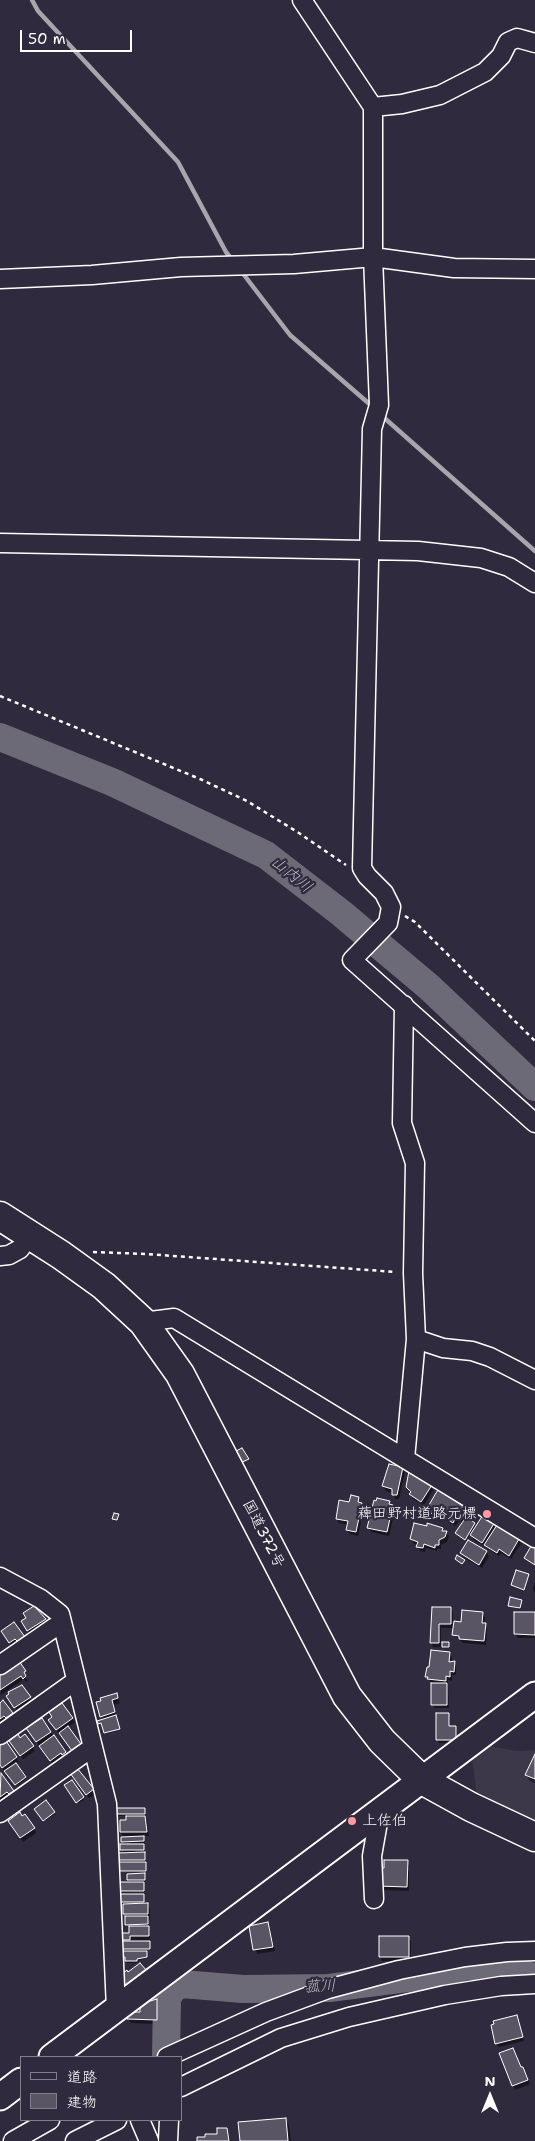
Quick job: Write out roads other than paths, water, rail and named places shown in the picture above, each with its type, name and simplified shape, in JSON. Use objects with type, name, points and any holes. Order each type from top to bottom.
[{"type":"highway","name":"国道372号","points":[[0,1216],[61,1255],[104,1286],[143,1322],[180,1374],[347,1696],[382,1741],[422,1780],[471,1807],[535,1837]]},
{"type":"street","points":[[302,0],[373,107],[373,257],[379,405],[372,429],[362,868],[367,876],[384,893],[390,915],[352,960],[535,1123]]},
{"type":"street","points":[[373,107],[402,104],[440,95],[485,72],[501,56],[508,42],[517,38],[535,43]]},
{"type":"street","points":[[0,279],[92,275],[181,267],[294,264],[373,257],[454,268],[535,269]]},
{"type":"street","points":[[0,542],[418,551],[481,558],[509,567],[535,583]]},
{"type":"street","points":[[404,1005],[402,1123],[415,1163],[413,1273],[416,1339],[405,1458]]},
{"type":"street","points":[[0,1256],[9,1255],[20,1249],[30,1235]]},
{"type":"street","points":[[143,1322],[174,1318],[535,1538]]},
{"type":"street","points":[[416,1339],[443,1348],[472,1351],[490,1357],[535,1380]]},
{"type":"street","points":[[4,1584],[41,1599],[60,1614],[107,1804],[116,2009]]},
{"type":"street","points":[[0,1665],[62,1624]]},
{"type":"street","points":[[0,1735],[70,1685],[77,1684]]},
{"type":"street","points":[[53,2056],[535,1695]]},
{"type":"street","points":[[0,1812],[93,1747]]},
{"type":"street","points":[[374,1899],[372,1856],[380,1811]]},
{"type":"street","points":[[169,2056],[266,2012],[328,1989],[399,1970],[465,1957],[535,1951]]},
{"type":"street","points":[[182,2087],[281,2038],[349,2017],[445,1995],[501,1986],[535,1984]]},
{"type":"street","points":[[0,2097],[20,2082]]},
{"type":"street","points":[[12,2141],[48,2121]]},
{"type":"street","points":[[75,2141],[115,2121]]},
{"type":"street","points":[[140,2121],[149,2141]]},
{"type":"street","points":[[168,2141],[169,2121]]},
{"type":"waterway","points":[[32,0],[38,11],[178,162],[226,252],[233,261]]},
{"type":"waterway","points":[[241,271],[290,335],[374,408]]},
{"type":"waterway","points":[[381,415],[535,551]]},
{"type":"waterway","name":"山内川","points":[[0,737],[112,782],[266,855],[341,913],[429,987],[535,1087]]},
{"type":"waterway","name":"菰川","points":[[166,2056],[167,1999],[172,1989],[182,1984],[243,1989],[329,1988],[431,1975],[468,1966],[509,1968],[535,1978]]},
{"type":"place","name":"薭田野村道路元標","points":[[487,1514]]},
{"type":"place","name":"上佐伯","points":[[352,1821]]}]
